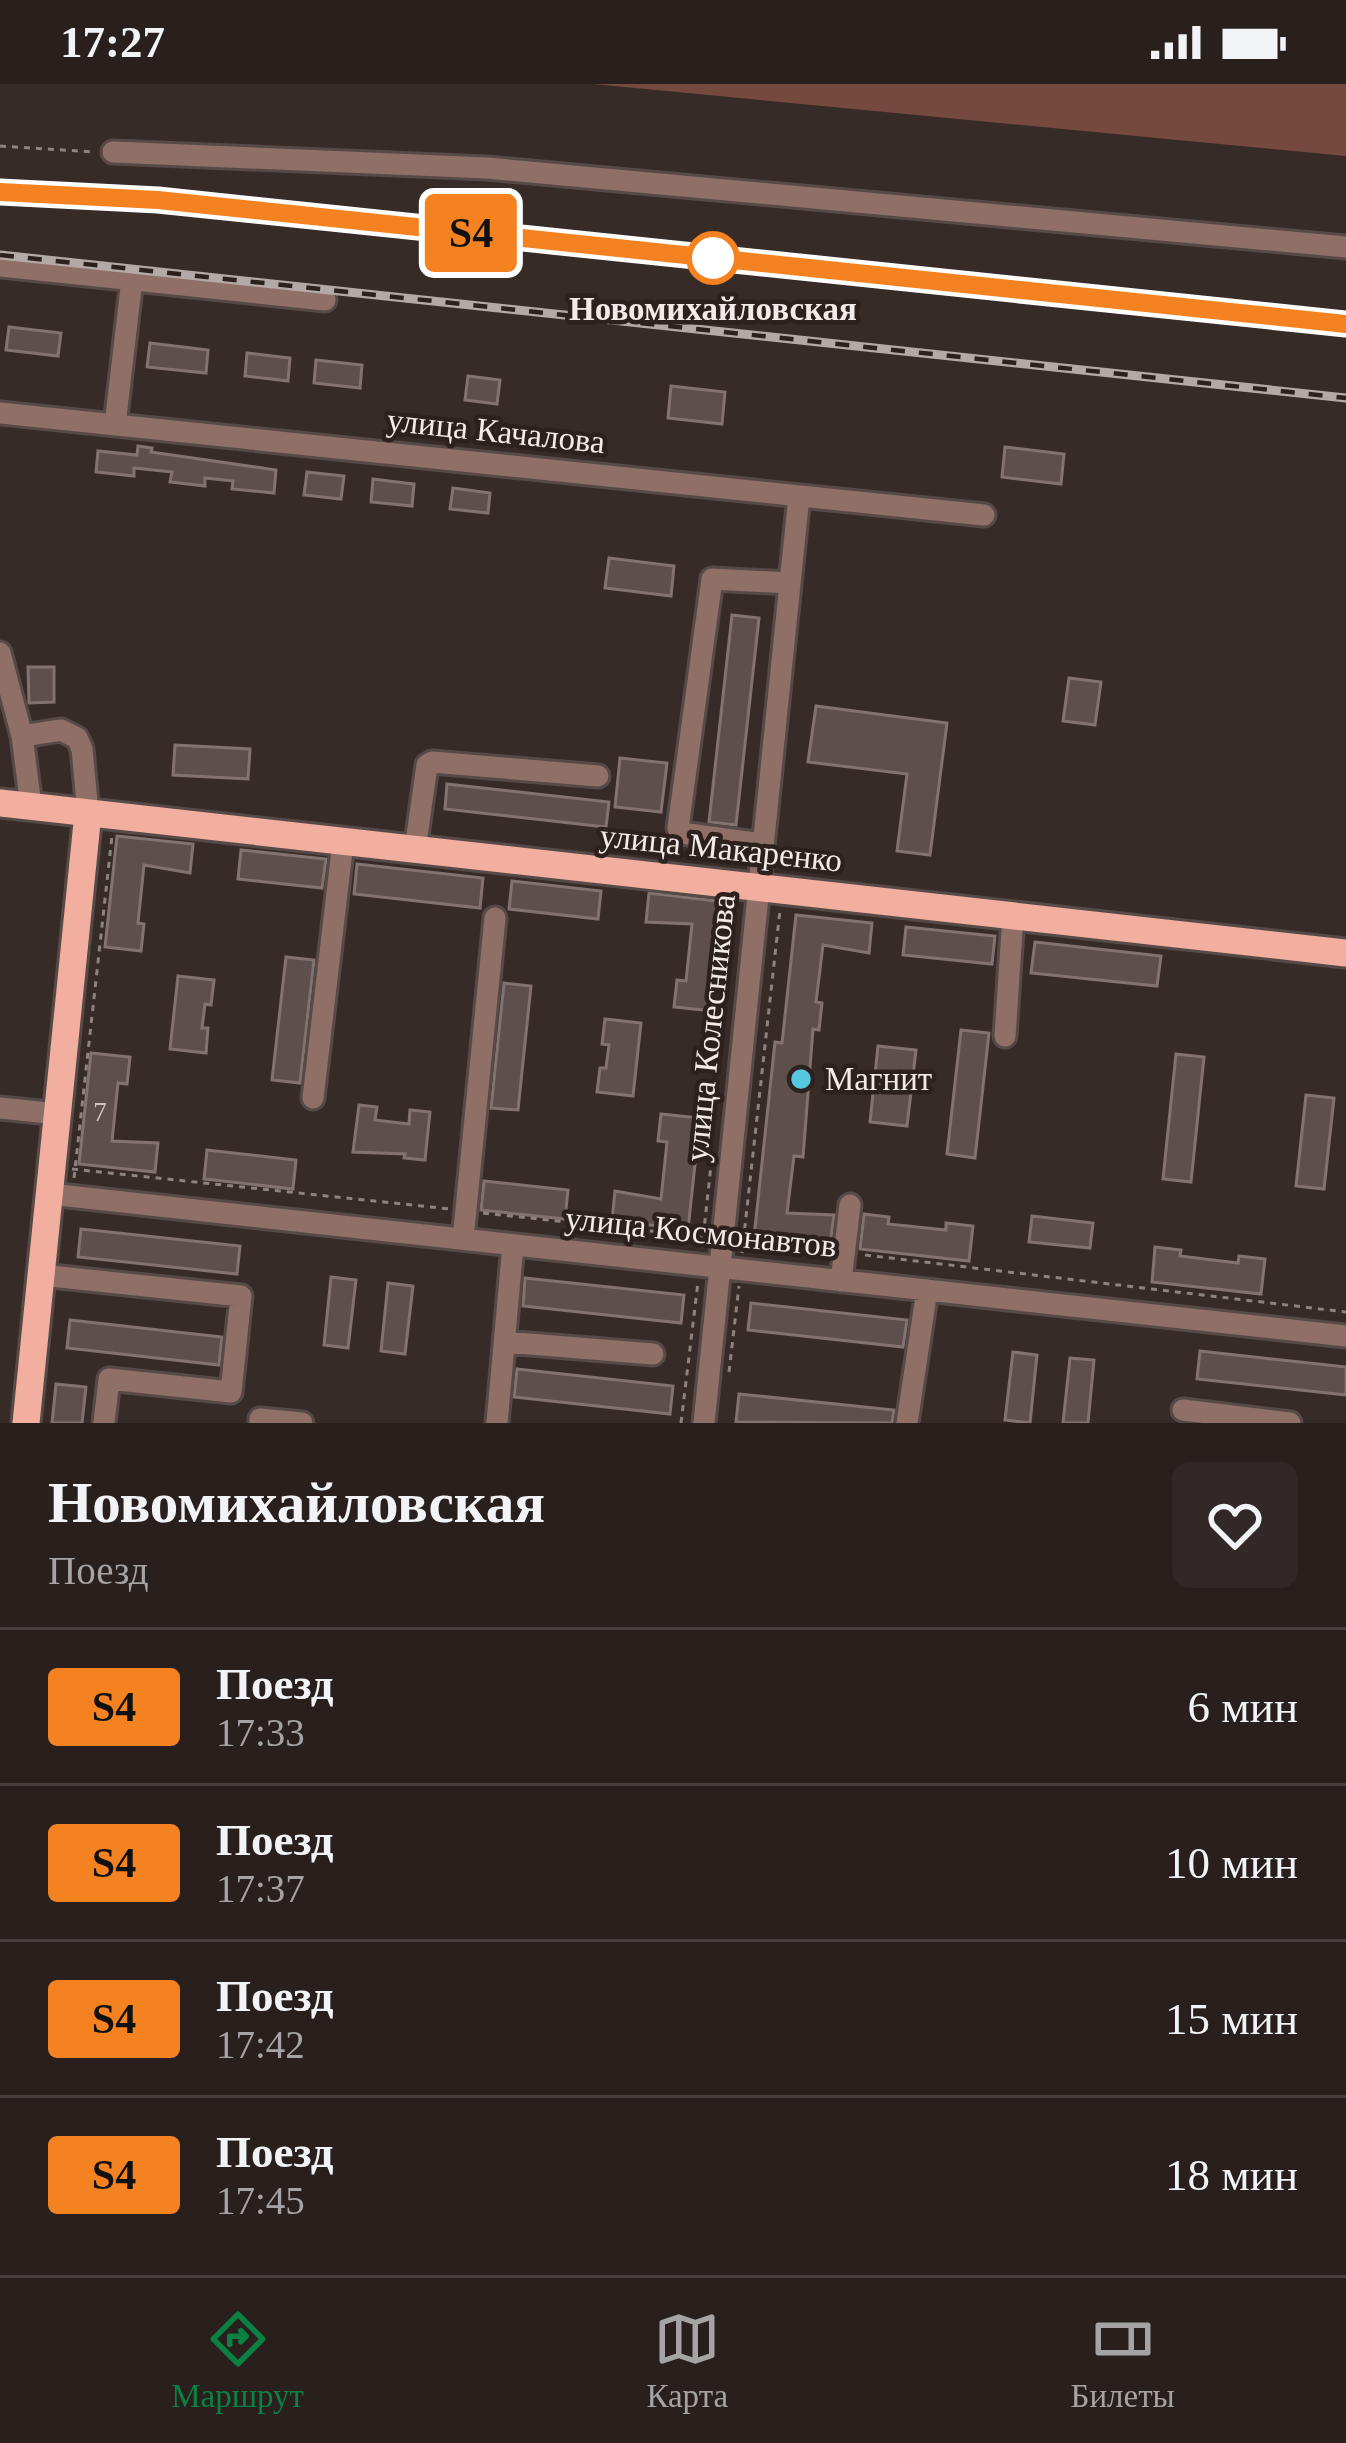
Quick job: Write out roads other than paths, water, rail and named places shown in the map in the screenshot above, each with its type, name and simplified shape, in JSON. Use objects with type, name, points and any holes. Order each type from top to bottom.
[{"type":"main road","name":"улица Макаренко","points":[[0,803],[1346,953]]},
{"type":"main road","points":[[26,1423],[41,1276],[62,1182],[58,1114],[101,815]]},
{"type":"street","points":[[113,152],[487,167],[1346,247]]},
{"type":"street","points":[[0,266],[325,300]]},
{"type":"street","points":[[115,425],[131,279]]},
{"type":"street","name":"улица Качалова","points":[[0,413],[984,515]]},
{"type":"street","name":"улица Колесникова","points":[[704,1423],[723,1239],[770,889],[762,844],[799,496]]},
{"type":"street","points":[[762,844],[681,833],[678,828],[712,579],[790,583]]},
{"type":"street","points":[[0,653],[22,736],[31,806]]},
{"type":"street","points":[[22,736],[61,730],[77,738],[101,815]]},
{"type":"street","points":[[415,850],[427,765],[433,762],[598,776]]},
{"type":"street","points":[[313,1098],[343,842]]},
{"type":"street","points":[[1005,1036],[1013,916]]},
{"type":"street","points":[[463,1239],[495,917]]},
{"type":"street","points":[[0,1108],[58,1114]]},
{"type":"street","name":"улица Космонавтов","points":[[62,1182],[513,1245],[1346,1336]]},
{"type":"street","points":[[841,1280],[850,1205]]},
{"type":"street","points":[[497,1423],[513,1245]]},
{"type":"street","points":[[41,1276],[242,1296],[232,1392],[109,1379],[104,1423]]},
{"type":"street","points":[[907,1423],[927,1290]]},
{"type":"street","points":[[505,1342],[653,1354]]},
{"type":"street","points":[[1183,1410],[1291,1423]]},
{"type":"street","points":[[260,1423],[260,1419],[302,1423]]},
{"type":"railway","points":[[0,192],[158,200],[1346,324]]},
{"type":"railway","points":[[0,255],[1346,398]]},
{"type":"train","name":"S4","points":[[0,192],[158,200],[1346,324]]},
{"type":"place","name":"Новомихайловская","points":[[713,258]]},
{"type":"place","name":"Магнит","points":[[801,1079]]}]
